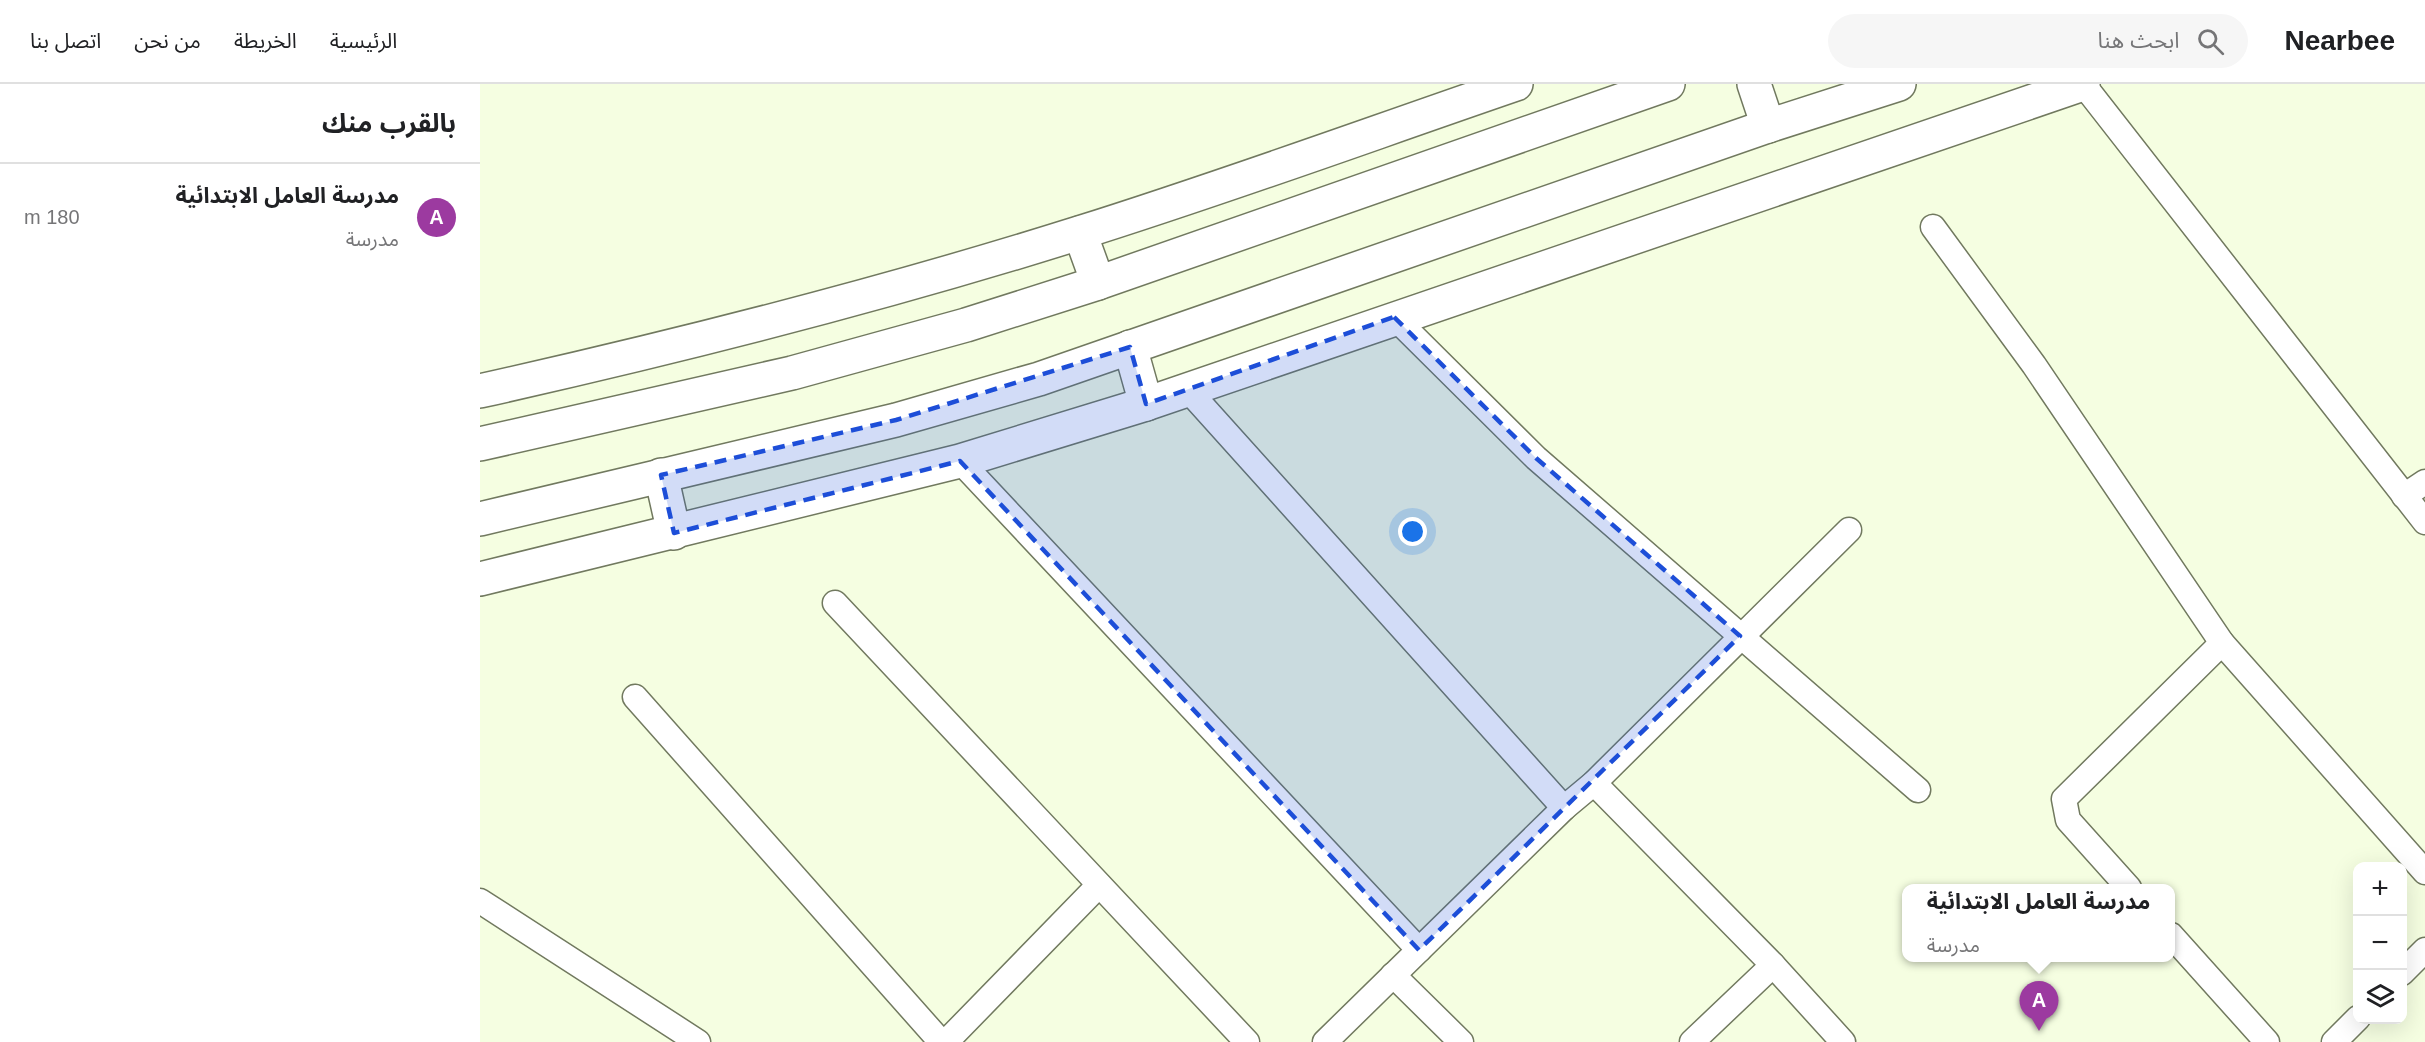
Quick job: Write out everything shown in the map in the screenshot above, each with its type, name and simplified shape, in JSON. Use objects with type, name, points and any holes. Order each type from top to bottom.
[{"type":"main road","points":[[480,392],[640,355],[911,282],[1080,233],[1516,84]]},
{"type":"main road","points":[[480,444],[792,373],[966,325],[1098,283],[1668,84]]},
{"type":"main road","points":[[1754,84],[1768,126]]},
{"type":"main road","points":[[480,519],[896,420],[1039,379],[1768,126],[1899,84]]},
{"type":"main road","points":[[480,579],[960,461],[1146,404],[1394,317],[2083,84]]},
{"type":"main road","points":[[1080,233],[1098,283]]},
{"type":"main road","points":[[1130,347],[1146,404]]},
{"type":"main road","points":[[661,476],[674,533]]},
{"type":"street","points":[[2083,84],[2425,522]]},
{"type":"street","points":[[1934,227],[2034,365],[2222,643],[2425,872]]},
{"type":"street","points":[[1394,317],[1536,458],[1918,790]]},
{"type":"street","points":[[1188,390],[1564,808]]},
{"type":"street","points":[[960,461],[1419,950]]},
{"type":"street","points":[[2404,496],[2425,482]]},
{"type":"street","points":[[1325,1042],[1564,808],[1594,783],[1849,530]]},
{"type":"street","points":[[835,603],[1246,1042]]},
{"type":"street","points":[[2126,884],[2068,820],[2064,799],[2222,643]]},
{"type":"street","points":[[635,697],[941,1042]]},
{"type":"street","points":[[1594,783],[1773,966],[1843,1042]]},
{"type":"street","points":[[946,1042],[1099,885]]},
{"type":"street","points":[[480,900],[698,1042]]},
{"type":"street","points":[[2175,939],[2268,1042]]},
{"type":"street","points":[[2406,970],[2425,950]]},
{"type":"street","points":[[1692,1042],[1773,966]]},
{"type":"street","points":[[1393,975],[1461,1042]]},
{"type":"street","points":[[2334,1042],[2353,1023]]},
{"type":"highlighted area","points":[[1394,317],[1536,458],[1740,636],[1419,950],[960,461],[674,533],[661,475],[896,420],[1130,347],[1146,404]]},
{"type":"place","name":"مدرسة العامل الابتدائية","points":[[2039,1031]]}]
